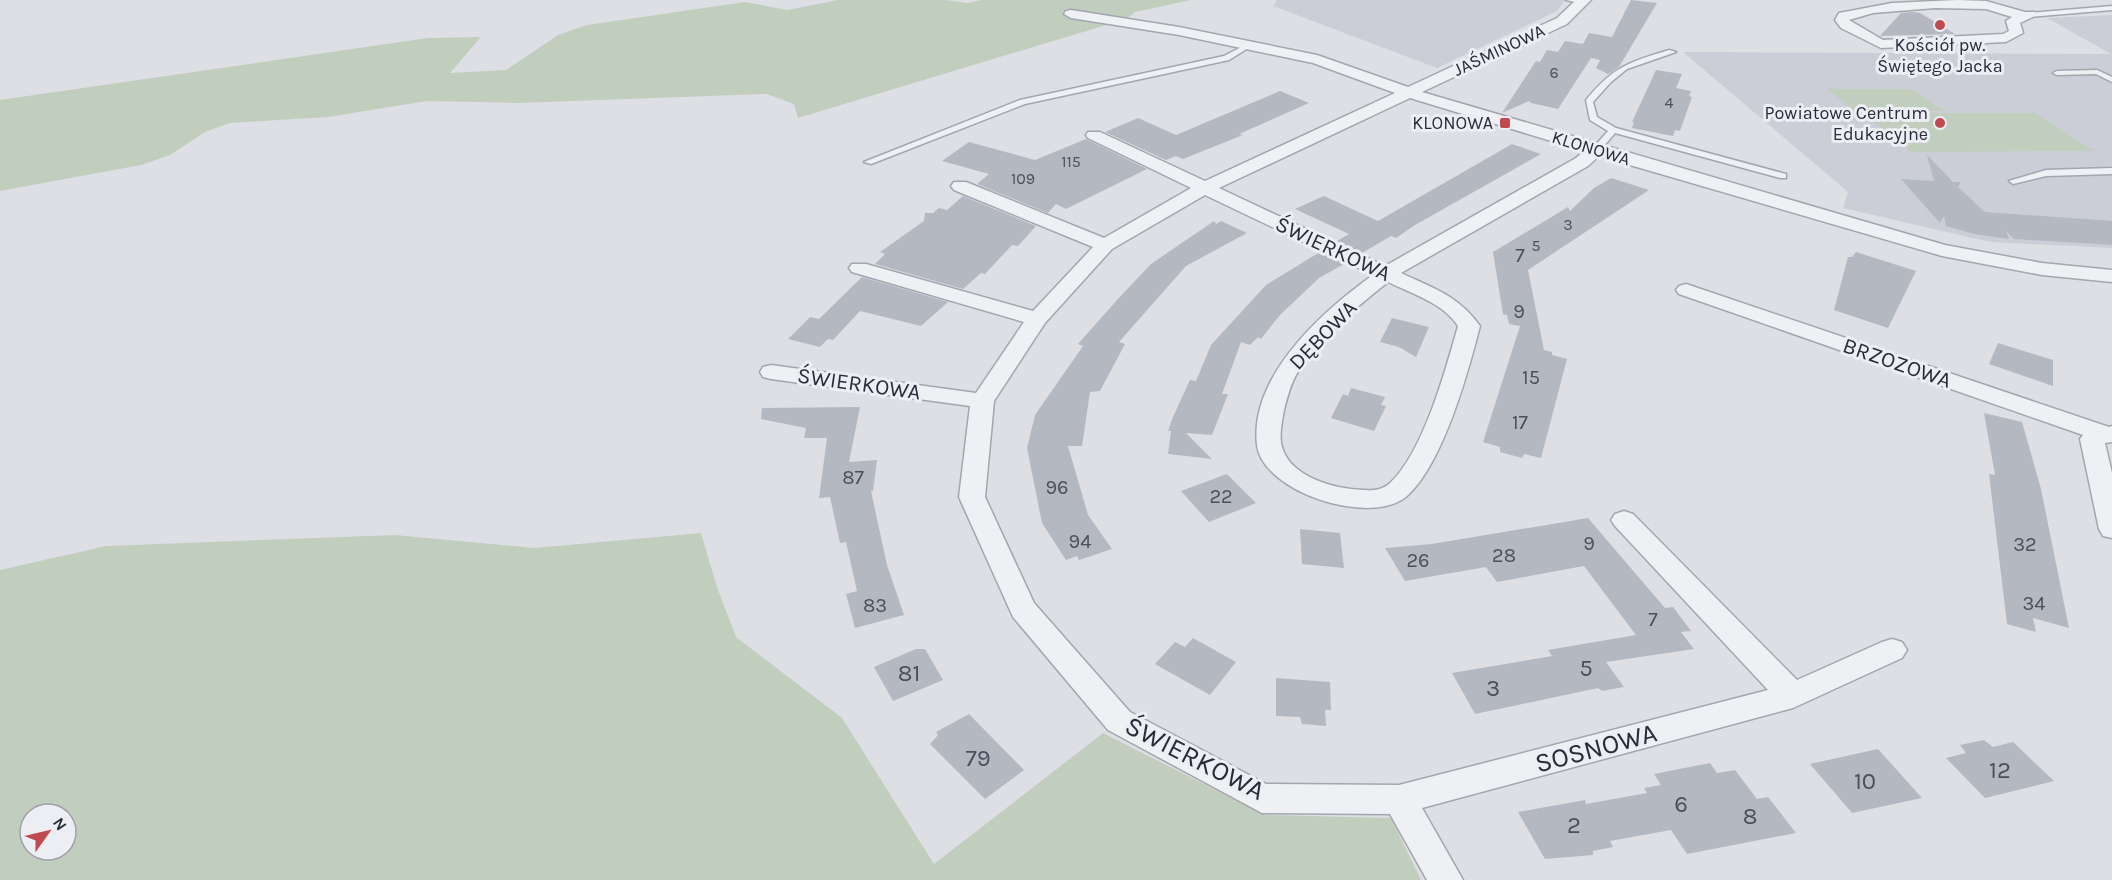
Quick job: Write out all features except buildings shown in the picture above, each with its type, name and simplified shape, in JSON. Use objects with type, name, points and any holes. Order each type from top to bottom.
[{"type":"street","name":"JAŚMINOWA","points":[[1407,92],[1562,21],[1584,1]]},
{"type":"street","points":[[1965,5],[1998,8],[2028,16],[2013,21],[2016,33],[2006,38],[1881,44],[1846,25],[1842,20],[1844,16],[1852,12],[1883,8],[1965,5]]},
{"type":"street","name":"KLONOWA","points":[[1071,14],[1317,59],[1407,92],[1596,150],[1942,250],[2042,269],[2112,276]]},
{"type":"street","name":"ŚWIERKOWA","points":[[1399,800],[1262,798],[1119,721],[1023,609],[972,497],[982,401],[1037,319],[1105,245],[1204,188],[1407,92]]},
{"type":"street","name":"ŚWIERKOWA","points":[[1094,135],[1448,303],[1460,313]]},
{"type":"street","name":"DĘBOWA","points":[[1460,313],[1469,326],[1464,346],[1424,452],[1412,477],[1396,492],[1375,499],[1340,497],[1313,490],[1287,473],[1270,450],[1270,422],[1275,397],[1284,376],[1302,351],[1385,275],[1582,162],[1596,150]]},
{"type":"street","points":[[960,186],[1105,245]]},
{"type":"street","points":[[860,268],[1037,319]]},
{"type":"street","name":"BRZOZOWA","points":[[1686,290],[2110,435]]},
{"type":"street","name":"ŚWIERKOWA","points":[[771,372],[982,401]]},
{"type":"street","name":"BRZOZOWA","points":[[2110,435],[2092,439],[2112,529]]},
{"type":"street","points":[[1624,520],[1793,696]]},
{"type":"street","name":"SOSNOWA","points":[[1399,800],[1793,696],[1892,650]]},
{"type":"street","points":[[1399,800],[1446,880]]},
{"type":"lane","points":[[1569,0],[1584,1]]},
{"type":"lane","points":[[2028,16],[2112,8]]},
{"type":"lane","points":[[868,162],[1023,102],[1226,58],[1249,45]]},
{"type":"lane","points":[[1672,52],[1627,65],[1608,77],[1589,102],[1593,118],[1613,130],[1783,176]]},
{"type":"lane","points":[[2057,73],[2097,72],[2112,80]]},
{"type":"lane","points":[[1596,150],[1613,130]]},
{"type":"lane","points":[[2013,181],[2046,173],[2112,171]]},
{"type":"shaded area","points":[[1277,0],[1565,0],[1557,11],[1437,68],[1273,6]]},
{"type":"shaded area","name":"Powiatowe Centrum Edukacyjne","points":[[2112,15],[2112,248],[1990,242],[1843,208],[1848,192],[1683,52],[2111,54],[2047,18]]},
{"type":"green space","points":[[838,0],[946,0],[967,3],[982,0],[1191,0],[1135,12],[1126,19],[798,118],[794,104],[767,94],[519,103],[427,101],[328,117],[230,123],[205,132],[170,155],[141,165],[0,191],[0,100],[428,38],[481,37],[450,73],[506,70],[558,35],[587,25],[745,2],[787,10]]},
{"type":"green space","points":[[1827,89],[1913,89],[1944,111],[1855,111]]},
{"type":"green space","points":[[1862,113],[2035,113],[2094,151],[1911,152]]},
{"type":"green space","points":[[701,533],[717,587],[736,637],[842,718],[934,864],[1103,733],[1265,815],[1391,818],[1421,880],[0,880],[0,570],[106,546],[395,535],[534,548]]},
{"type":"place","name":"Kościół pw. Świętego Jacka","points":[[1940,25]]},
{"type":"place","name":"KLONOWA","points":[[1505,123]]},
{"type":"place","name":"Powiatowe Centrum Edukacyjne","points":[[1940,123]]}]
